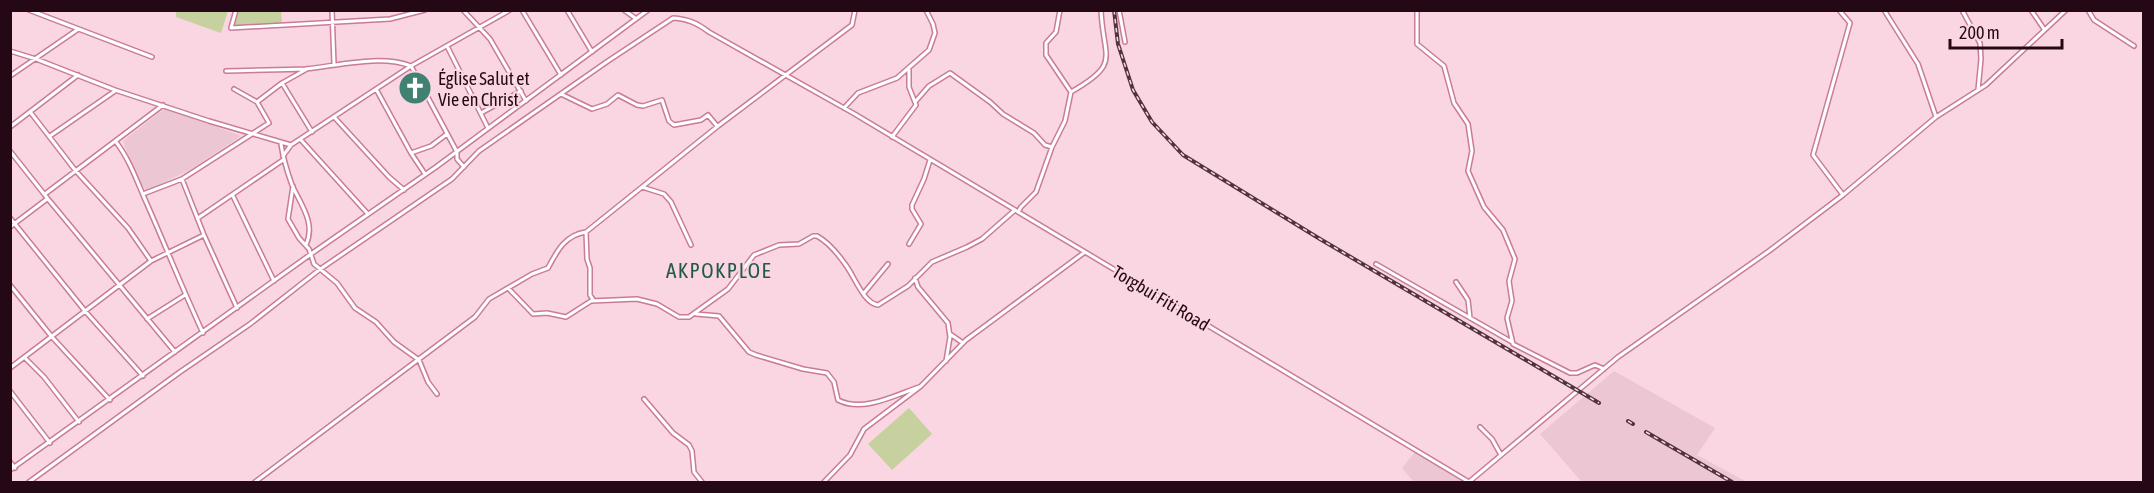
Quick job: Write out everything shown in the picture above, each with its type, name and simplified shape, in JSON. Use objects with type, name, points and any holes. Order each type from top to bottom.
[{"type":"street","points":[[28,10],[152,57]]},
{"type":"street","points":[[236,10],[231,28],[390,19],[410,16],[425,10]]},
{"type":"street","points":[[332,10],[334,64]]},
{"type":"street","points":[[404,10],[410,16]]},
{"type":"street","points":[[463,10],[490,39],[526,101]]},
{"type":"street","points":[[198,218],[233,196],[283,158],[291,145],[411,66],[510,10]]},
{"type":"street","points":[[522,10],[561,75]]},
{"type":"street","points":[[567,10],[592,52]]},
{"type":"street","points":[[624,10],[635,18]]},
{"type":"street","points":[[10,462],[13,469],[80,422],[311,254],[457,152],[648,10]]},
{"type":"street","points":[[255,483],[475,317],[489,299],[532,274],[548,268],[560,246],[575,234],[586,232],[718,126],[852,25],[855,10]]},
{"type":"street","points":[[844,108],[858,93],[897,78],[924,56],[933,42],[935,33],[926,10]]},
{"type":"street","points":[[508,288],[533,314],[547,313],[566,317],[594,301],[637,299],[657,304],[679,317],[689,317],[728,289],[754,255],[779,245],[799,244],[817,236],[846,265],[856,284],[874,305],[878,305],[908,286],[932,262],[982,239],[1017,211],[1036,192],[1052,147],[1065,121],[1071,92],[1046,55],[1046,43],[1056,32],[1060,10]]},
{"type":"street","points":[[1071,92],[1098,75],[1107,59],[1101,10]]},
{"type":"street","points":[[1119,10],[1125,42]]},
{"type":"street","points":[[1417,10],[1417,44],[1444,66],[1454,103],[1468,124],[1472,151],[1468,171],[1484,207],[1503,230],[1515,259],[1509,281],[1512,293],[1511,308],[1507,318],[1512,342]]},
{"type":"street","points":[[1839,10],[1850,23],[1813,156],[1843,195]]},
{"type":"street","points":[[1884,10],[1918,64],[1936,117]]},
{"type":"street","points":[[1962,10],[1970,29],[1980,43],[1978,90]]},
{"type":"street","points":[[2031,10],[2044,29]]},
{"type":"street","points":[[1469,482],[1604,369],[1843,195],[1936,117],[1986,85],[2066,10]]},
{"type":"street","points":[[2088,10],[2094,20],[2134,46]]},
{"type":"street","name":"Torgbui Fiti Road","points":[[29,483],[257,318],[319,270],[452,179],[479,151],[674,18],[698,24],[853,113],[1469,482]]},
{"type":"street","points":[[10,76],[77,30]]},
{"type":"street","points":[[447,46],[488,128]]},
{"type":"street","points":[[10,51],[115,90],[291,145]]},
{"type":"street","points":[[226,71],[394,62],[411,66],[457,152],[457,159],[464,167]]},
{"type":"street","points":[[256,102],[308,68]]},
{"type":"street","points":[[892,137],[914,109],[915,102],[909,87],[909,69]]},
{"type":"street","points":[[915,102],[929,86],[950,73],[1003,114],[1034,134],[1045,145],[1052,147]]},
{"type":"street","points":[[10,127],[78,75]]},
{"type":"street","points":[[282,83],[312,132]]},
{"type":"street","points":[[142,194],[182,179],[254,135],[269,123],[256,102],[234,89]]},
{"type":"street","points":[[376,89],[425,174]]},
{"type":"street","points":[[50,136],[115,90]]},
{"type":"street","points":[[481,113],[521,91]]},
{"type":"street","points":[[561,94],[592,109],[607,104],[618,96],[643,106],[662,100],[669,121],[674,125],[691,123],[708,116],[718,126]]},
{"type":"street","points":[[44,194],[163,105]]},
{"type":"street","points":[[31,113],[75,170],[123,222],[151,261]]},
{"type":"street","points":[[335,118],[389,177],[404,190]]},
{"type":"street","points":[[411,153],[431,146],[447,134]]},
{"type":"street","points":[[301,139],[368,214]]},
{"type":"street","points":[[116,142],[123,151],[203,333]]},
{"type":"street","points":[[281,143],[283,158],[293,186],[307,212],[306,217],[311,235],[306,245]]},
{"type":"street","points":[[10,151],[175,352]]},
{"type":"street","points":[[909,244],[921,224],[912,206],[930,160]]},
{"type":"street","points":[[182,179],[237,308]]},
{"type":"street","points":[[293,186],[288,219],[306,245],[314,264],[337,283],[355,308],[376,322],[394,342],[419,360],[428,382],[437,394]]},
{"type":"street","points":[[642,187],[664,194],[671,202],[691,245]]},
{"type":"street","points":[[233,196],[274,281]]},
{"type":"street","points":[[10,227],[48,199]]},
{"type":"street","points":[[10,218],[85,311],[143,376]]},
{"type":"street","points":[[586,232],[590,295],[594,301]]},
{"type":"street","points":[[10,368],[151,261],[204,235]]},
{"type":"street","points":[[824,483],[850,455],[864,429],[921,386],[963,343],[1085,252]]},
{"type":"street","points":[[864,292],[888,264]]},
{"type":"street","points":[[1376,264],[1527,352],[1570,373],[1577,373],[1595,365],[1604,369]]},
{"type":"street","points":[[915,278],[918,287],[948,323],[950,334],[946,361]]},
{"type":"street","points":[[1456,282],[1468,300],[1470,318]]},
{"type":"street","points":[[10,285],[52,337],[110,400]]},
{"type":"street","points":[[908,286],[918,287]]},
{"type":"street","points":[[147,319],[185,295]]},
{"type":"street","points":[[694,314],[719,316],[749,352],[803,369],[827,373],[841,401],[855,404],[880,403],[921,386]]},
{"type":"street","points":[[950,334],[963,343]]},
{"type":"street","points":[[25,358],[80,422]]},
{"type":"street","points":[[10,391],[50,443]]},
{"type":"street","points":[[644,399],[672,433],[689,446],[692,451],[694,472],[702,483]]},
{"type":"street","points":[[1480,427],[1492,439],[1501,455]]},
{"type":"shaded area","points":[[165,108],[241,136],[191,169],[146,191],[132,168],[123,141]]},
{"type":"shaded area","points":[[1614,371],[1715,428],[1697,455],[1747,482],[1582,482],[1540,434]]},
{"type":"shaded area","points":[[1415,452],[1462,481],[1414,482],[1402,468]]},
{"type":"green space","points":[[172,11],[228,11],[221,33],[176,17],[176,12]]},
{"type":"green space","points":[[238,11],[281,11],[282,25],[233,25]]},
{"type":"green space","points":[[909,408],[932,434],[892,470],[868,444]]},
{"type":"railway","points":[[1114,10],[1118,44],[1133,90],[1152,122],[1183,155],[1320,239],[1599,403]]},
{"type":"railway","points":[[1628,421],[1633,424]]},
{"type":"railway","points":[[1646,432],[1732,482]]},
{"type":"place","name":"Église Salut et Vie en Christ","points":[[415,88]]},
{"type":"district","name":"AKPOKPLOE","points":[[719,270]]}]
